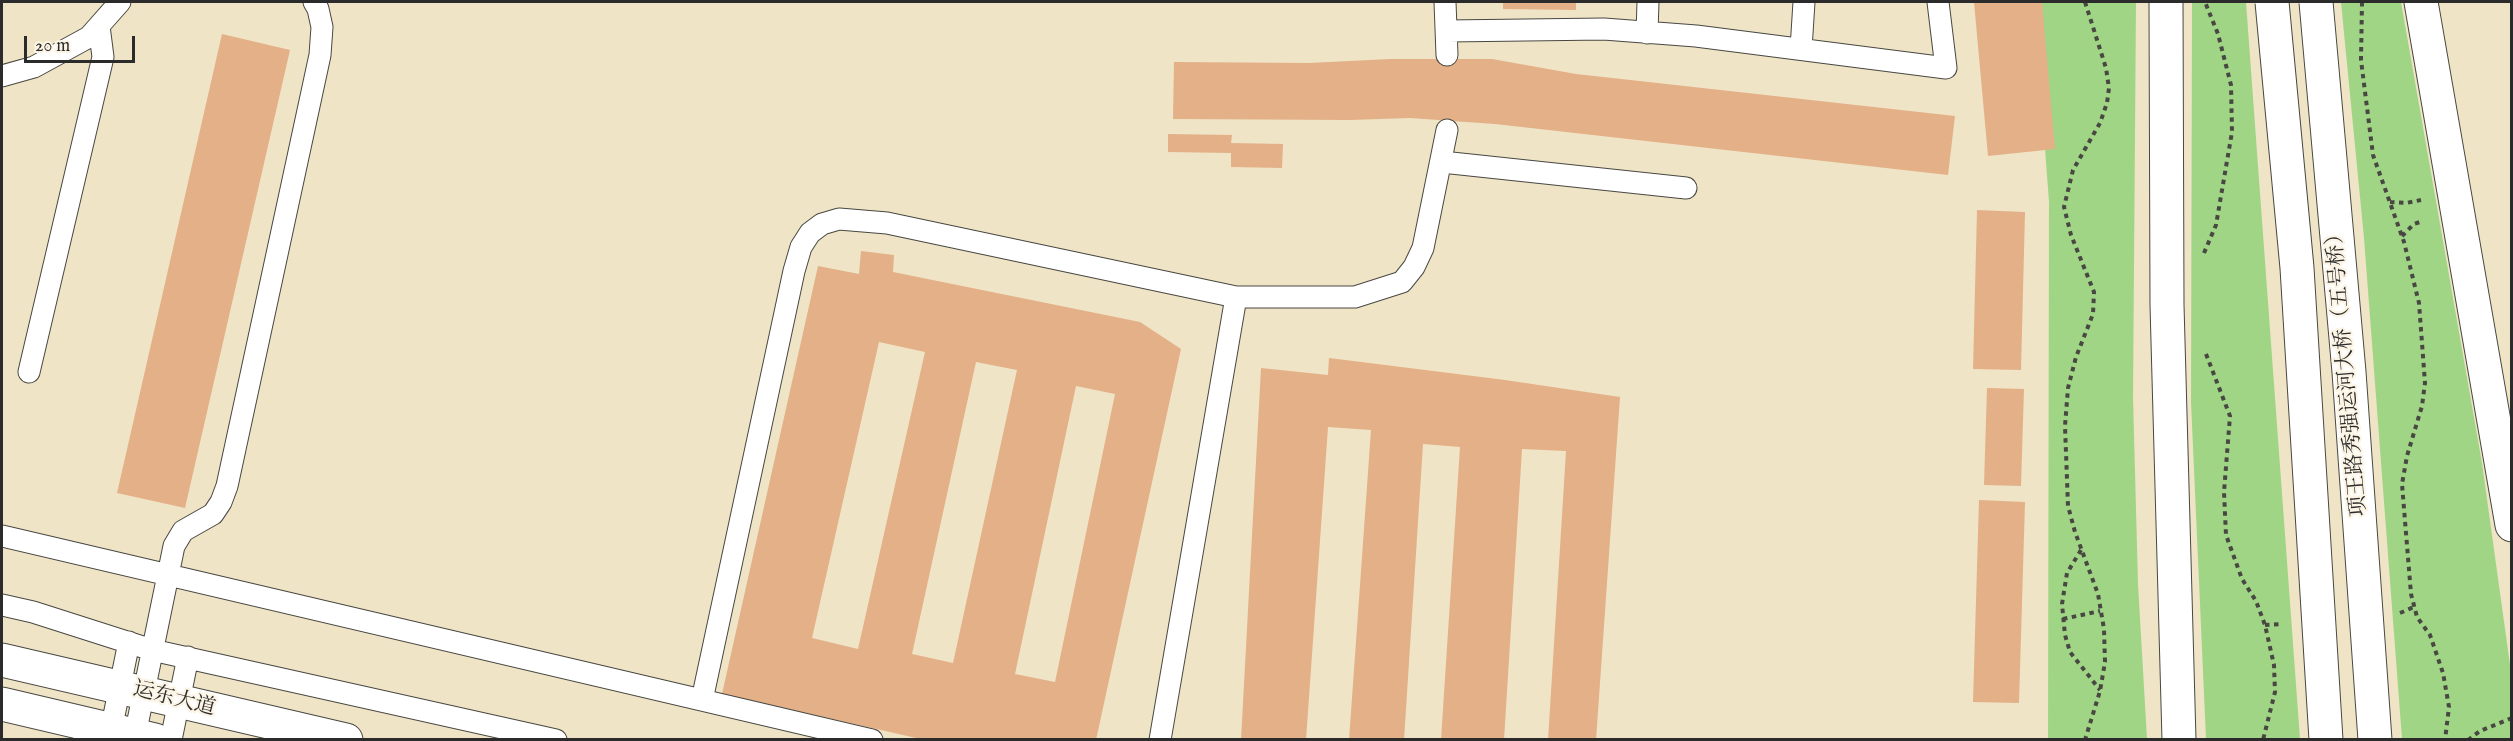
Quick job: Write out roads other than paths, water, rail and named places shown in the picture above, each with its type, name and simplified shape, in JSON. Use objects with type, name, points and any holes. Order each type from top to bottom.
[{"type":"main road","points":[[2166,2],[2167,305],[2179,740]]},
{"type":"main road","name":"项王路秀强运河大桥（五号桥）","points":[[2272,2],[2297,268],[2326,740]]},
{"type":"main road","name":"项王路秀强运河大桥（五号桥）","points":[[2316,2],[2349,372],[2375,740]]},
{"type":"main road","points":[[2421,2],[2511,525]]},
{"type":"main road","name":"运东大道","points":[[2,660],[346,740]]},
{"type":"main road","points":[[2,704],[129,736]]},
{"type":"lane","points":[[2,76],[34,67],[89,38],[120,2]]},
{"type":"lane","points":[[132,689],[152,650],[174,546],[183,531],[213,514],[227,486],[320,55],[322,27],[314,2]]},
{"type":"lane","points":[[1445,2],[1447,55]]},
{"type":"lane","points":[[1647,33],[1648,2]]},
{"type":"lane","points":[[1801,49],[1804,2]]},
{"type":"lane","points":[[1447,31],[1604,29],[1801,49],[1946,68],[1938,2]]},
{"type":"lane","points":[[29,372],[103,57],[99,26]]},
{"type":"lane","points":[[702,700],[794,271],[801,247],[810,233],[822,224],[839,219],[887,223],[1236,297],[1355,297],[1402,282],[1414,267],[1423,248],[1447,130]]},
{"type":"lane","points":[[1442,162],[1686,188]]},
{"type":"lane","points":[[1160,740],[1236,297]]},
{"type":"lane","points":[[2,536],[872,740]]},
{"type":"lane","points":[[2,605],[33,612],[152,650],[483,731],[556,740]]},
{"type":"lane","points":[[129,642],[132,689],[129,736]]},
{"type":"lane","points":[[171,740],[188,657]]}]
